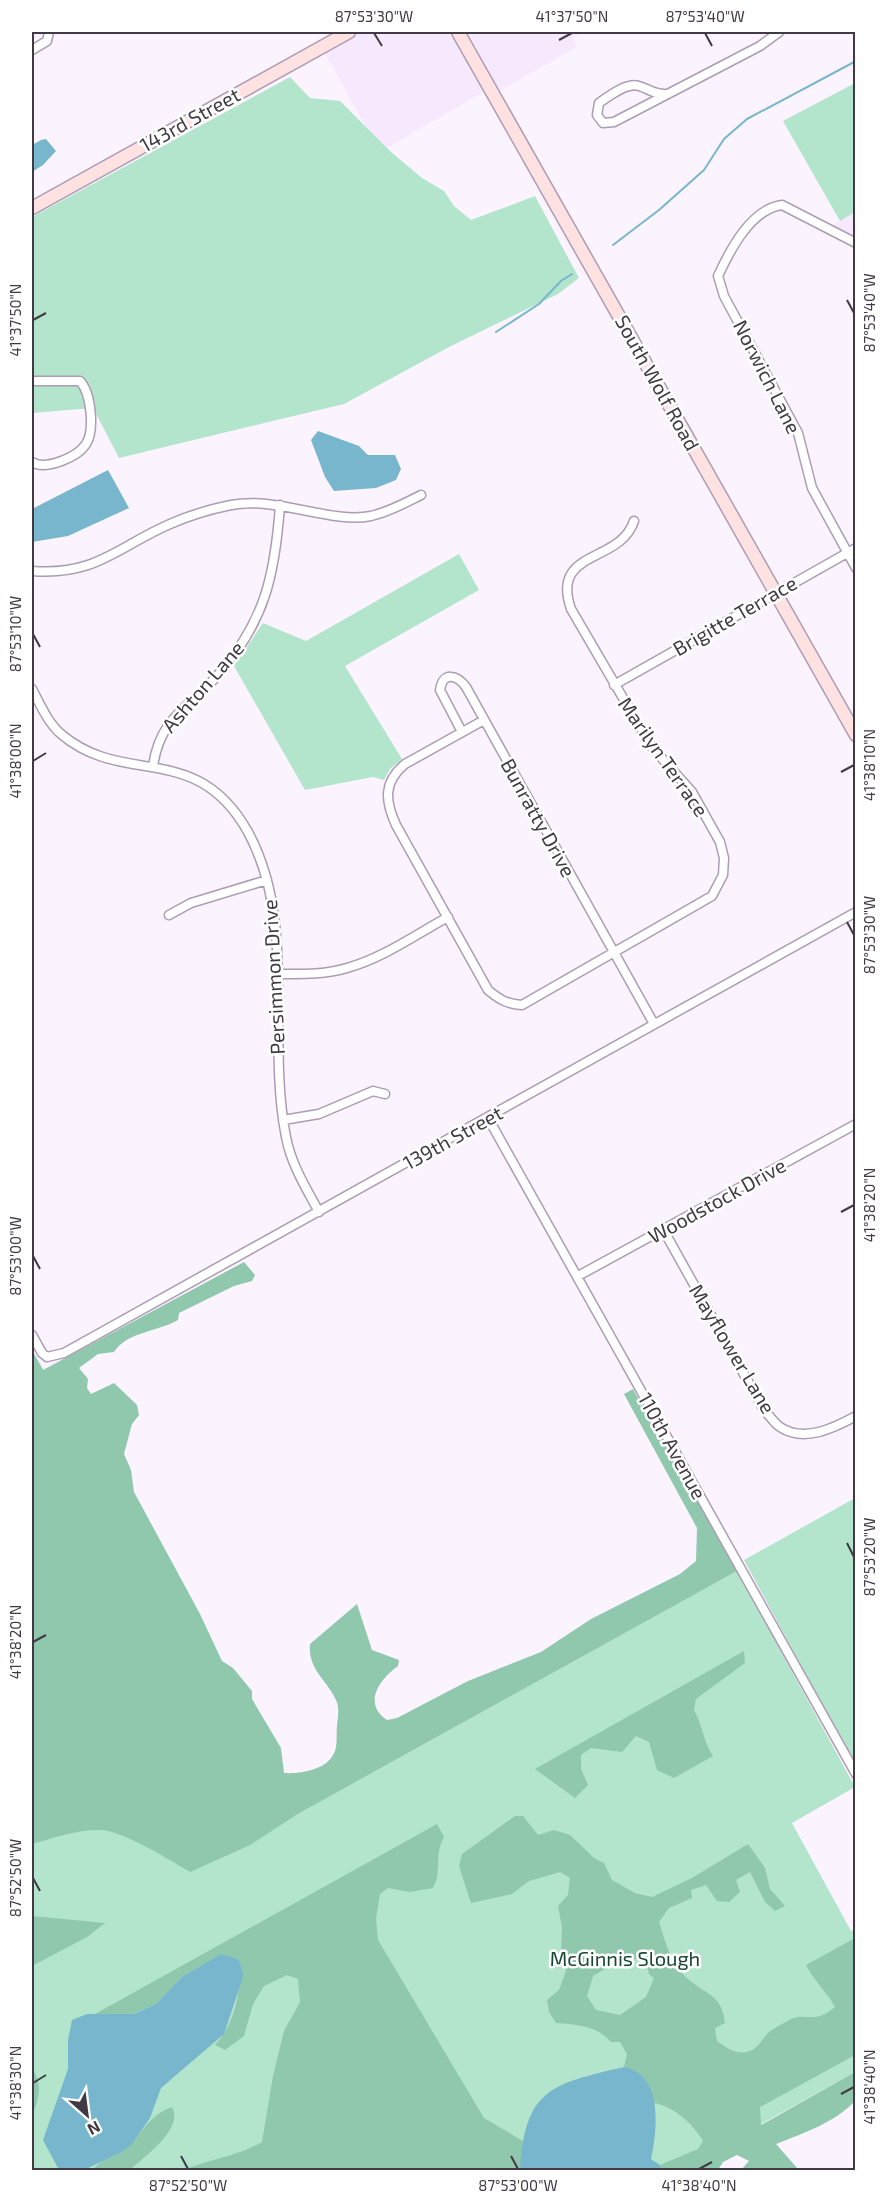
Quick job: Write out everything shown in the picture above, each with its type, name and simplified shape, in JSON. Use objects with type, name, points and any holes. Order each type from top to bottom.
[{"type":"main road","name":"143rd Street","points":[[32,208],[349,32]]},
{"type":"main road","name":"South Wolf Road","points":[[458,32],[855,735]]},
{"type":"street","points":[[32,50],[47,41],[49,32]]},
{"type":"street","points":[[667,94],[657,95],[641,86],[627,87],[599,103],[597,115],[603,123],[614,122],[760,46],[779,32]]},
{"type":"street","name":"Norwich Lane","points":[[855,243],[782,205],[759,214],[724,262],[718,276],[724,296],[798,433],[812,488],[855,568]]},
{"type":"street","points":[[32,381],[80,381],[88,397],[90,436],[85,446],[66,458],[46,465],[32,462]]},
{"type":"street","points":[[32,571],[68,571],[99,562],[169,524],[191,515],[232,505],[256,502],[369,517],[388,511],[421,495]]},
{"type":"street","name":"Ashton Lane","points":[[153,766],[162,732],[173,716],[227,663],[248,634],[261,609],[277,558],[280,505]]},
{"type":"street","name":"Marilyn Terrace","points":[[484,720],[405,764],[394,773],[388,785],[389,810],[488,990],[509,1004],[522,1005],[706,903],[720,884],[724,858],[720,842],[692,792],[651,746],[614,685],[571,609],[566,584],[577,566],[622,540],[631,531],[634,521]]},
{"type":"street","name":"Brigitte Terrace","points":[[614,685],[855,548]]},
{"type":"street","name":"Bunratty Drive","points":[[462,732],[440,690],[441,683],[447,677],[453,676],[460,679],[654,1024]]},
{"type":"street","name":"Persimmon Drive","points":[[32,689],[44,713],[61,734],[101,756],[185,774],[219,794],[248,832],[267,880],[274,921],[280,1094],[283,1120],[294,1165],[319,1212]]},
{"type":"street","points":[[169,915],[191,903],[267,880]]},
{"type":"street","name":"139th Street","points":[[32,1335],[42,1353],[47,1357],[64,1353],[855,912]]},
{"type":"street","points":[[276,974],[317,973],[345,969],[374,959],[448,917]]},
{"type":"street","points":[[283,1120],[319,1114],[373,1091],[386,1094]]},
{"type":"street","name":"110th Avenue","points":[[488,1118],[855,1774]]},
{"type":"street","name":"Woodstock Drive","points":[[578,1276],[664,1231],[855,1124]]},
{"type":"street","name":"Mayflower Lane","points":[[664,1231],[764,1410],[781,1428],[807,1434],[830,1430],[855,1416]]},
{"type":"shaded area","points":[[356,32],[454,32],[487,90],[380,152],[323,50]]},
{"type":"shaded area","points":[[461,32],[585,32],[573,38],[577,47],[496,93]]},
{"type":"shaded area","points":[[855,212],[855,241],[830,227]]},
{"type":"green space","points":[[290,77],[310,98],[340,101],[391,152],[422,178],[444,191],[454,206],[471,220],[535,196],[579,278],[558,294],[451,346],[344,404],[119,458],[93,408],[32,413],[32,217]]},
{"type":"green space","points":[[855,83],[855,212],[840,221],[783,121]]},
{"type":"green space","points":[[459,554],[479,590],[345,666],[402,759],[390,769],[384,780],[373,777],[305,790],[234,666],[263,623],[306,641]]},
{"type":"green space","points":[[244,1262],[255,1275],[252,1281],[234,1286],[179,1313],[178,1320],[135,1336],[120,1345],[114,1352],[98,1354],[79,1368],[88,1379],[87,1388],[91,1394],[114,1383],[137,1405],[139,1415],[132,1424],[124,1454],[131,1470],[134,1492],[200,1614],[222,1661],[233,1668],[252,1691],[252,1699],[281,1748],[284,1773],[305,1772],[319,1767],[330,1759],[335,1750],[338,1704],[314,1667],[310,1644],[357,1604],[372,1650],[399,1660],[398,1666],[385,1678],[376,1692],[376,1706],[387,1720],[397,1718],[468,1681],[541,1652],[591,1619],[680,1574],[696,1561],[697,1528],[624,1394],[633,1389],[737,1571],[296,1815],[250,1845],[190,1872],[121,1835],[101,1830],[66,1834],[32,1844],[32,1350],[43,1370]]},
{"type":"green space","name":"McGinnis Slough","points":[[32,1350],[296,1815],[737,1571],[855,1787],[792,1823],[851,1931],[855,1929],[855,2072],[678,2170],[32,2170]]},
{"type":"green space","points":[[855,1498],[855,1765],[744,1560]]},
{"type":"green space","points":[[744,1651],[745,1663],[696,1699],[694,1710],[713,1756],[674,1778],[657,1770],[649,1742],[636,1736],[622,1752],[591,1748],[581,1755],[581,1769],[588,1785],[575,1798],[535,1769]]},
{"type":"green space","points":[[515,1816],[523,1816],[538,1835],[554,1830],[570,1835],[594,1858],[604,1863],[612,1880],[635,1893],[652,1897],[692,1878],[748,1844],[765,1868],[770,1889],[785,1906],[775,1911],[765,1902],[750,1872],[736,1880],[740,1892],[729,1902],[717,1901],[706,1885],[691,1890],[692,1898],[669,1908],[659,1922],[669,1952],[687,1978],[717,2000],[725,2023],[715,2028],[717,2041],[731,2050],[747,2052],[754,2049],[769,2032],[791,2019],[816,2017],[835,2007],[806,1965],[855,1938],[855,2055],[760,2107],[761,2125],[855,2072],[855,2101],[828,2121],[776,2144],[798,2169],[796,2170],[741,2170],[749,2161],[737,2155],[723,2162],[718,2170],[661,2170],[660,2165],[698,2149],[703,2141],[699,2135],[676,2112],[654,2103],[642,2076],[624,2067],[627,2054],[620,2042],[611,2042],[593,2029],[556,2023],[549,2012],[547,2000],[559,1990],[566,1971],[561,1958],[562,1927],[558,1906],[568,1895],[570,1878],[560,1872],[529,1881],[512,1894],[471,1903],[459,1866],[462,1854]],"holes":[[[624,1958],[646,1960],[649,1974],[654,1978],[646,1997],[620,2015],[596,2010],[587,1996],[593,1976]]]},
{"type":"green space","points":[[437,1824],[444,1837],[439,1851],[437,1875],[433,1888],[410,1892],[388,1888],[380,1894],[376,1918],[378,1940],[484,2118],[523,2141],[520,2170],[184,2170],[243,2151],[262,2142],[273,2076],[284,2031],[300,2002],[298,1979],[287,1975],[264,1986],[253,2004],[244,2036],[225,2050],[215,2045],[228,2026],[236,2005],[239,1970],[238,1959],[221,1954],[183,1976],[156,2004],[133,2014],[95,2014]]},
{"type":"green space","points":[[32,1916],[105,1923],[87,1937],[32,1966]]},
{"type":"green space","points":[[34,2071],[39,2089],[32,2117]]},
{"type":"green space","points":[[172,2107],[173,2124],[168,2133],[130,2170],[93,2170],[99,2163],[124,2150],[151,2120]]},
{"type":"water","points":[[46,139],[56,151],[43,165],[32,172],[32,145]]},
{"type":"water","points":[[318,431],[359,446],[368,455],[395,455],[401,469],[396,480],[376,488],[334,491],[325,477],[311,440]]},
{"type":"water","points":[[108,470],[129,508],[68,536],[32,542],[32,509]]},
{"type":"water","points":[[221,1954],[238,1959],[243,1972],[224,2034],[161,2088],[150,2118],[132,2144],[122,2152],[84,2170],[58,2168],[43,2140],[68,2069],[68,2040],[72,2020],[87,2014],[134,2014],[156,2004],[183,1976]]},
{"type":"water","points":[[624,2067],[637,2072],[652,2092],[656,2120],[651,2159],[660,2165],[661,2170],[520,2170],[528,2122],[536,2106],[546,2094],[578,2079]]},
{"type":"waterway","points":[[613,245],[659,210],[704,170],[724,139],[747,119],[856,61]]},
{"type":"waterway","points":[[496,332],[539,304],[561,281],[572,274]]}]
